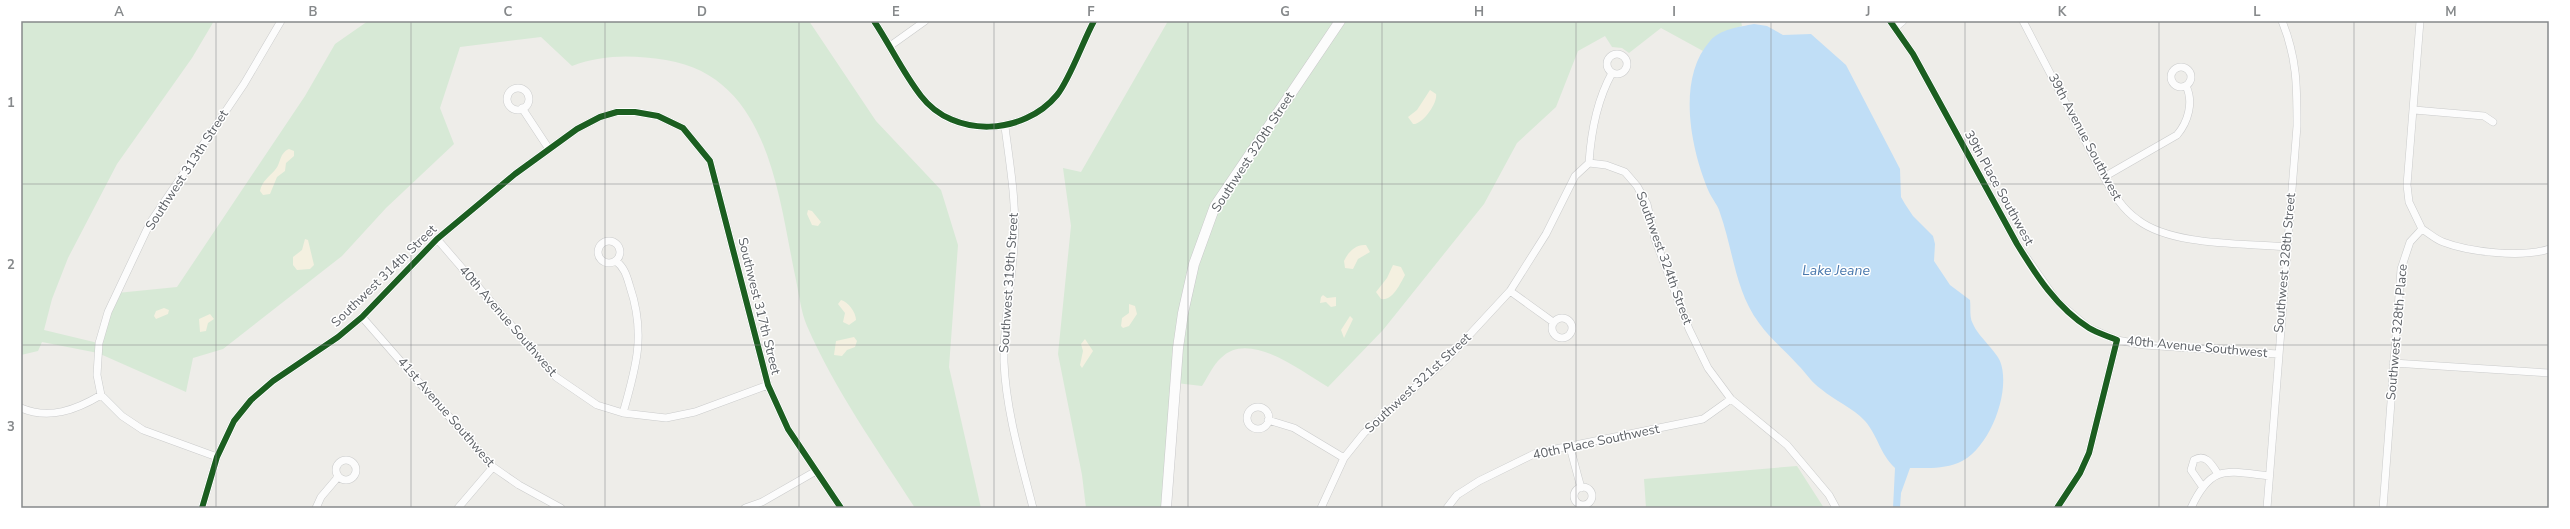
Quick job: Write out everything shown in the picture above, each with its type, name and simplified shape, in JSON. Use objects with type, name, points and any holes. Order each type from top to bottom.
[{"type":"main road","name":"Southwest 320th Street","points":[[1166,508],[1178,348],[1183,313],[1194,264],[1215,206],[1340,21]]},
{"type":"street","name":"Southwest 313th Street","points":[[100,395],[97,374],[99,343],[108,312],[150,223],[244,84],[281,21]]},
{"type":"street","points":[[874,21],[921,97],[938,111],[956,121],[980,127],[1005,127],[1036,113],[1048,105],[1059,93],[1094,21]]},
{"type":"street","points":[[890,46],[925,21]]},
{"type":"street","name":"39th Place Southwest","points":[[1890,21],[1896,27],[1914,54],[2017,244],[2035,274],[2057,301],[2089,328],[2117,340]]},
{"type":"street","points":[[1896,27],[1903,21]]},
{"type":"street","name":"39th Avenue Southwest","points":[[2025,21],[2104,177],[2126,210],[2156,231],[2184,238],[2286,247]]},
{"type":"street","name":"Southwest 328th Street","points":[[2267,508],[2286,247],[2297,126],[2297,74],[2292,45],[2282,21]]},
{"type":"street","points":[[2420,21],[2408,185],[2409,202],[2422,229],[2441,241],[2474,250],[2529,253],[2549,249]]},
{"type":"street","points":[[1590,163],[1591,133],[1606,82],[1612,73]]},
{"type":"street","points":[[2104,177],[2171,140],[2182,129],[2189,101],[2186,86]]},
{"type":"street","points":[[522,108],[549,150]]},
{"type":"street","points":[[2414,110],[2484,116],[2493,122]]},
{"type":"street","name":"Southwest 317th Street","points":[[549,150],[577,129],[600,117],[617,112],[635,112],[658,116],[683,128],[710,161],[768,385],[788,429],[841,508]]},
{"type":"street","name":"Southwest 319th Street","points":[[1005,127],[1014,195],[1014,244],[1005,318],[1004,363],[1018,448],[1033,508]]},
{"type":"street","name":"Southwest 314th Street","points":[[202,508],[217,457],[234,421],[252,400],[273,381],[338,337],[362,317],[437,239],[514,174],[549,150]]},
{"type":"street","name":"Southwest 321st Street","points":[[1321,508],[1344,458],[1364,433],[1448,358],[1510,291],[1546,234],[1575,176],[1590,163]]},
{"type":"street","name":"Southwest 324th Street","points":[[1590,163],[1606,164],[1625,172],[1637,186],[1647,204],[1654,240],[1689,328],[1708,368],[1731,399],[1787,446],[1820,484],[1836,508]]},
{"type":"street","name":"Southwest 328th Place","points":[[2383,508],[2401,269],[2410,242],[2422,229]]},
{"type":"street","name":"40th Avenue Southwest","points":[[437,239],[556,377],[597,405],[623,413],[666,418],[695,412],[768,385]]},
{"type":"street","points":[[616,261],[623,268],[638,314],[637,357],[623,413]]},
{"type":"street","points":[[1510,291],[1553,322]]},
{"type":"street","name":"41st Avenue Southwest","points":[[362,317],[493,467],[519,485],[560,508]]},
{"type":"street","points":[[2057,508],[2068,492],[2089,453],[2117,340]]},
{"type":"street","name":"40th Avenue Southwest","points":[[2117,340],[2144,345],[2278,354]]},
{"type":"street","points":[[2393,362],[2549,373]]},
{"type":"street","points":[[21,408],[38,414],[60,413],[81,407],[100,395],[122,416],[142,430],[217,457]]},
{"type":"street","name":"40th Place Southwest","points":[[1446,508],[1457,495],[1509,464],[1536,453],[1570,448],[1703,419],[1731,399]]},
{"type":"street","points":[[1268,420],[1294,428],[1344,458]]},
{"type":"street","points":[[1570,448],[1581,488]]},
{"type":"street","points":[[2202,486],[2191,470],[2194,460],[2201,458],[2207,460],[2218,474]]},
{"type":"street","points":[[458,508],[493,467]]},
{"type":"street","points":[[746,508],[762,502],[816,471]]},
{"type":"street","points":[[2191,508],[2202,486],[2209,478],[2218,474],[2233,472],[2269,476]]},
{"type":"street","points":[[316,508],[321,497],[338,477]]},
{"type":"green space","points":[[21,21],[214,21],[192,58],[117,164],[68,258],[52,299],[44,330],[98,343],[117,293],[177,287],[305,96],[335,44],[368,21],[809,21],[876,121],[941,190],[958,245],[949,367],[981,508],[915,508],[843,396],[818,350],[805,321],[800,303],[783,213],[774,178],[763,145],[748,115],[728,90],[701,71],[666,60],[642,57],[619,57],[596,59],[572,66],[541,37],[460,47],[440,108],[454,144],[386,208],[342,256],[223,349],[193,358],[186,392],[98,353],[42,342],[38,351],[21,355]]},
{"type":"green space","points":[[1168,21],[1741,21],[1742,26],[1730,30],[1715,38],[1703,51],[1661,28],[1629,53],[1622,48],[1612,47],[1605,36],[1578,51],[1556,107],[1517,143],[1484,204],[1383,330],[1328,387],[1290,364],[1260,350],[1246,348],[1233,350],[1218,361],[1202,386],[1176,383],[1166,508],[1086,508],[1082,475],[1058,354],[1071,226],[1063,168],[1081,172]]},
{"type":"green space","points":[[1797,466],[1824,508],[1646,508],[1644,479]]},
{"type":"sand","points":[[1430,90],[1436,94],[1435,103],[1429,113],[1421,121],[1413,124],[1408,117],[1417,110]]},
{"type":"sand","points":[[289,149],[294,151],[294,156],[286,163],[285,171],[277,177],[270,194],[263,195],[260,191],[262,184],[277,168],[283,153]]},
{"type":"sand","points":[[808,210],[812,211],[821,222],[818,226],[812,225],[807,214]]},
{"type":"sand","points":[[305,239],[308,240],[314,265],[310,269],[297,270],[293,265],[293,257],[302,250]]},
{"type":"sand","points":[[1366,245],[1370,252],[1358,259],[1353,269],[1345,268],[1344,261],[1350,252],[1356,247]]},
{"type":"sand","points":[[1393,265],[1401,267],[1405,275],[1393,295],[1385,299],[1381,299],[1376,292],[1387,278]]},
{"type":"sand","points":[[1323,295],[1327,298],[1336,297],[1336,306],[1331,307],[1326,302],[1320,303]]},
{"type":"sand","points":[[841,300],[849,305],[856,317],[856,320],[849,325],[843,322],[845,313],[838,304]]},
{"type":"sand","points":[[1129,304],[1135,306],[1137,314],[1129,326],[1123,328],[1121,326],[1122,318],[1129,313]]},
{"type":"sand","points":[[164,308],[169,310],[168,314],[156,319],[154,316],[156,311]]},
{"type":"sand","points":[[210,314],[214,319],[208,323],[206,331],[200,332],[199,319]]},
{"type":"sand","points":[[1350,316],[1353,319],[1344,338],[1341,330]]},
{"type":"sand","points":[[854,337],[857,341],[855,347],[847,350],[842,356],[834,355],[836,341]]},
{"type":"sand","points":[[1085,339],[1093,351],[1082,368],[1080,365],[1083,351],[1081,344]]},
{"type":"water","name":"Lake Jeane","points":[[1754,24],[1767,26],[1783,35],[1811,34],[1846,65],[1900,169],[1901,197],[1913,216],[1933,236],[1935,244],[1934,261],[1950,285],[1970,300],[1972,321],[1975,329],[2000,361],[2003,374],[2003,388],[1995,419],[1988,433],[1979,446],[1969,456],[1958,463],[1940,467],[1910,468],[1901,493],[1900,508],[1893,508],[1895,468],[1882,451],[1865,421],[1855,412],[1815,384],[1768,334],[1751,311],[1735,270],[1719,210],[1702,175],[1692,136],[1690,115],[1690,94],[1693,75],[1699,57],[1710,41],[1724,31]]},
{"type":"cycle path","points":[[874,21],[914,87],[935,110],[952,120],[970,125],[989,127],[1008,124],[1026,118],[1043,108],[1057,95],[1067,80],[1094,21]]},
{"type":"cycle path","points":[[1890,21],[1913,54],[2017,244],[2040,279],[2057,301],[2077,320],[2092,330],[2117,340],[2089,453],[2080,473],[2057,508]]},
{"type":"cycle path","points":[[202,508],[217,457],[234,421],[251,400],[273,381],[338,337],[362,317],[437,239],[515,174],[577,129],[600,117],[617,112],[635,112],[658,116],[683,128],[710,161],[768,385],[788,429],[841,508]]}]
